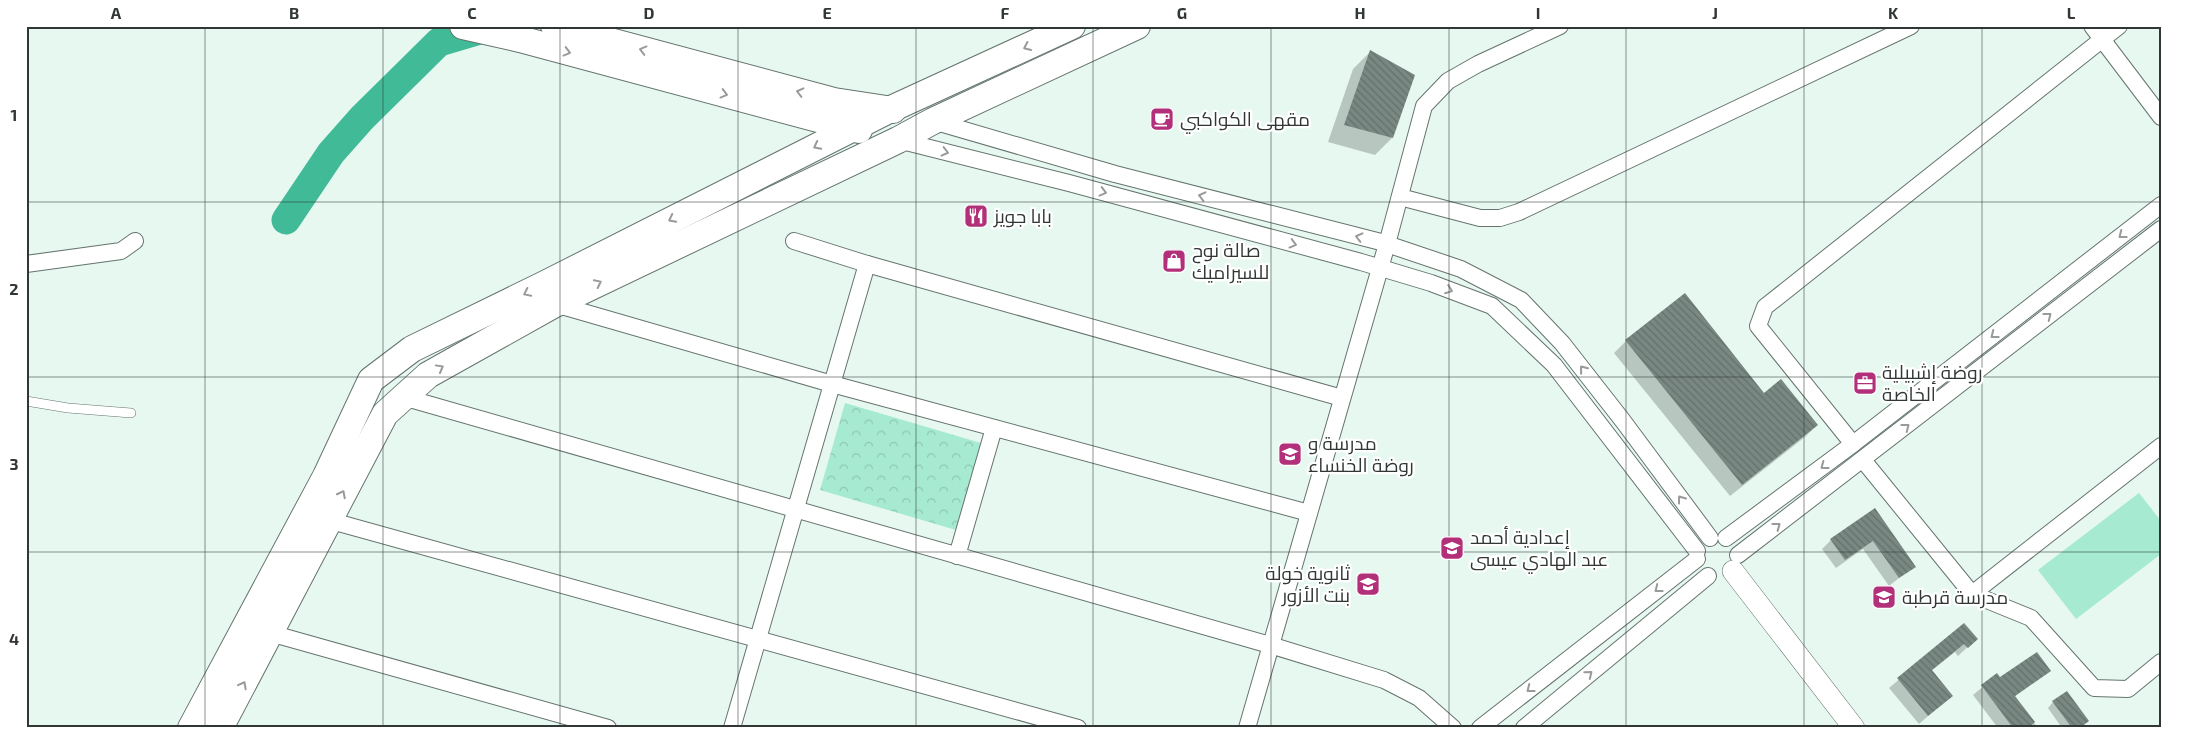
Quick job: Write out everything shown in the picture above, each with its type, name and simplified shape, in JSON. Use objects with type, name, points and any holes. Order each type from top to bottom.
[{"type":"main road","points":[[463,26],[520,39],[898,140]]},
{"type":"main road","points":[[190,728],[326,476],[371,380],[412,349],[554,280],[852,128],[1072,26]]},
{"type":"main road","points":[[220,728],[385,414],[428,375],[555,304],[898,140],[933,121],[1137,26]]},
{"type":"main road","points":[[565,29],[834,101],[891,109],[933,121]]},
{"type":"street","points":[[1247,728],[1387,244],[1424,106],[1448,81],[1478,64],[1560,26]]},
{"type":"street","points":[[1400,197],[1480,218],[1500,218],[1519,212],[1911,26]]},
{"type":"street","points":[[2092,26],[2161,117]]},
{"type":"street","points":[[1853,444],[1758,326],[1765,307],[2119,26]]},
{"type":"street","points":[[933,121],[1115,174],[1387,244],[1462,269],[1521,300],[1562,342],[1710,538]]},
{"type":"street","points":[[898,140],[1069,183],[1380,268],[1431,283],[1492,306],[1554,365],[1697,555],[1702,572],[1708,576],[1720,578],[1863,460],[2161,229]]},
{"type":"street","points":[[1726,538],[1853,444],[2161,205]]},
{"type":"street","points":[[26,264],[121,251],[135,241]]},
{"type":"street","points":[[794,242],[1342,398]]},
{"type":"street","points":[[732,728],[867,264]]},
{"type":"street","points":[[555,304],[832,384],[1309,512]]},
{"type":"street","points":[[404,397],[1270,645],[1384,680],[1419,698],[1453,728]]},
{"type":"street","points":[[957,556],[994,428]]},
{"type":"street","points":[[1972,594],[2161,446]]},
{"type":"street","points":[[1863,460],[1972,594],[2031,618],[2094,688],[2128,689],[2161,662]]},
{"type":"street","points":[[328,520],[1078,728]]},
{"type":"street","points":[[1480,728],[1697,555],[1703,542],[1716,537],[1726,538],[1736,548],[1736,563],[1854,728]]},
{"type":"street","points":[[1524,728],[1708,576]]},
{"type":"street","points":[[270,633],[608,728]]},
{"type":"lane","points":[[26,401],[68,408],[131,413]]},
{"type":"green space","points":[[845,403],[981,443],[956,530],[820,490]]},
{"type":"green space","points":[[2139,493],[2161,521],[2161,554],[2076,619],[2038,570]]},
{"type":"building","points":[[1370,50],[1415,75],[1393,138],[1344,125]]},
{"type":"building","points":[[1685,293],[1764,393],[1781,379],[1818,425],[1742,485],[1625,340]]},
{"type":"building","points":[[1875,508],[1916,567],[1899,578],[1873,541],[1845,560],[1830,539]]},
{"type":"building","points":[[1964,623],[1978,639],[1968,648],[1964,644],[1932,670],[1953,696],[1928,716],[1897,678]]},
{"type":"building","points":[[2037,652],[2051,671],[2015,696],[2035,722],[2028,728],[2013,728],[1981,685],[1997,673],[2000,677]]},
{"type":"building","points":[[2067,691],[2089,721],[2080,728],[2072,728],[2052,701]]},
{"type":"waterway","points":[[286,220],[331,153],[362,118],[439,42],[493,26]]},
{"type":"place","name":"مقهى الكواكبي","points":[[1162,119]]},
{"type":"place","name":"بابا جويز","points":[[976,216]]},
{"type":"place","name":"صالة نوح للسيراميك","points":[[1174,261]]},
{"type":"place","name":"روضة إشبيلية الخاصة","points":[[1865,383]]},
{"type":"place","name":"مدرسة و روضة الخنساء","points":[[1290,454]]},
{"type":"place","name":"إعدادية أحمد عبد الهادي عيسى","points":[[1452,548]]},
{"type":"place","name":"ثانوية خولة بنت الأزور","points":[[1368,584]]},
{"type":"place","name":"مدرسة قرطبة","points":[[1884,597]]}]
